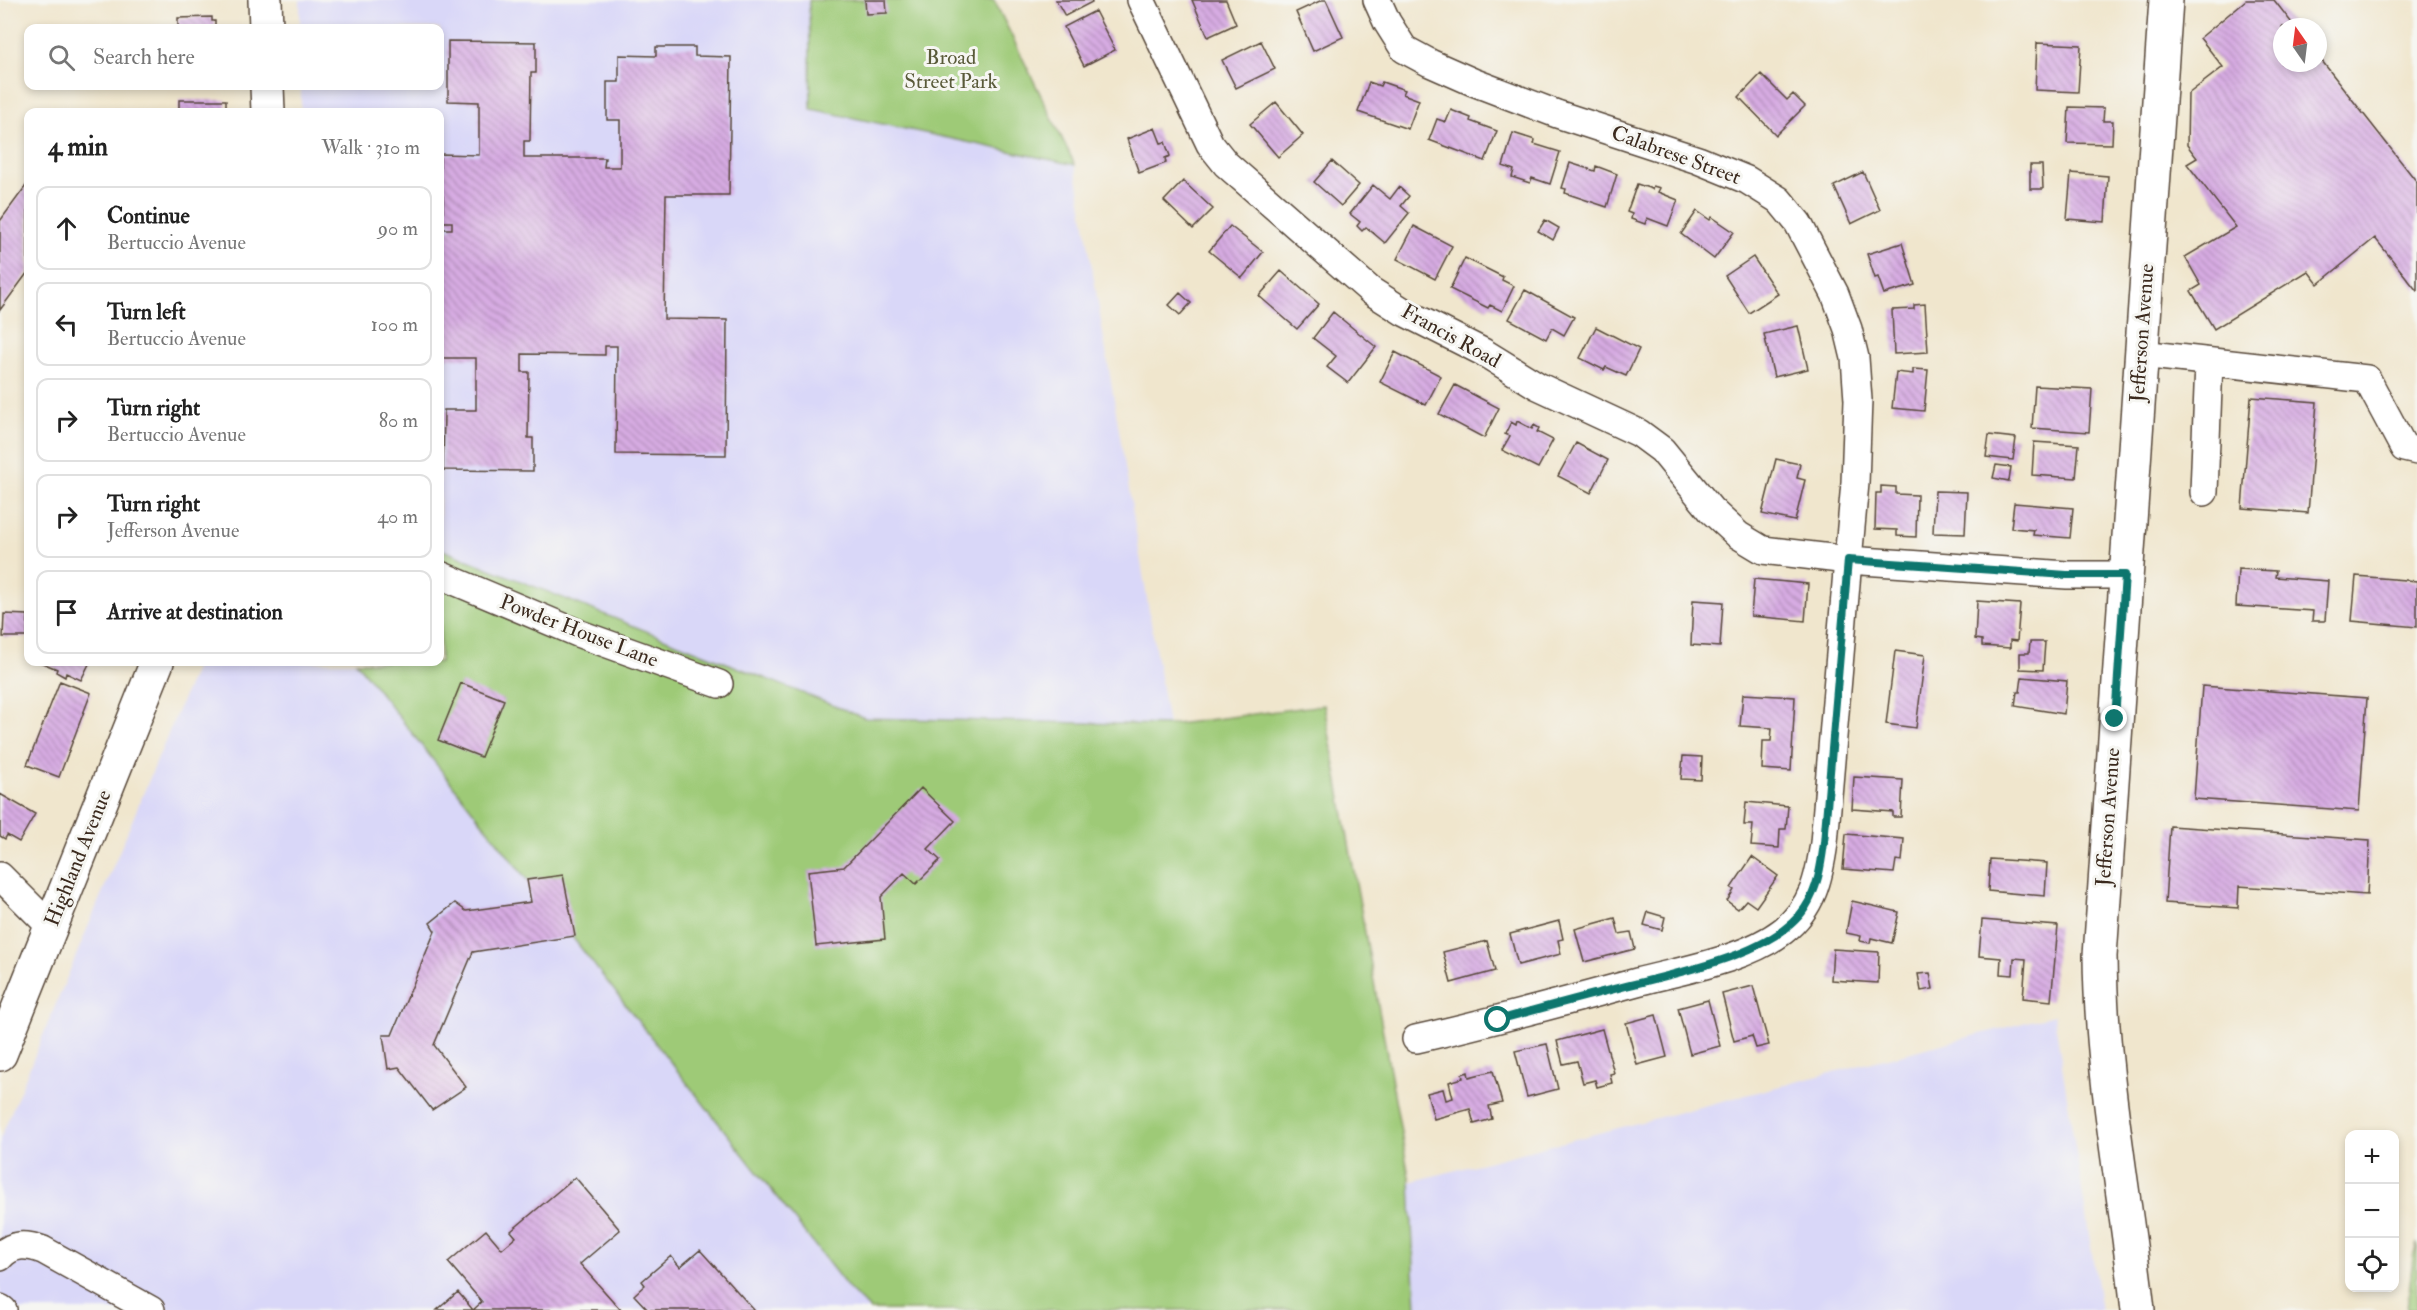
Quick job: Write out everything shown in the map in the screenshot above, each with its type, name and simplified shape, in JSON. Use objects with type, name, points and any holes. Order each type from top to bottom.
[{"type":"main road","points":[[265,0],[266,24]]},
{"type":"main road","name":"Jefferson Avenue","points":[[2138,1310],[2105,1066],[2100,1012],[2102,901],[2166,0]]},
{"type":"main road","points":[[267,90],[268,108]]},
{"type":"main road","name":"Highland Avenue","points":[[0,1054],[155,666]]},
{"type":"street","name":"Francis Road","points":[[1141,0],[1206,135],[1226,164],[1371,291],[1404,312],[1483,352],[1538,386],[1639,433],[1662,450],[1711,510],[1738,535],[1763,550],[1848,560],[2055,574],[2125,575]]},
{"type":"street","name":"Calabrese Street","points":[[1377,0],[1404,49],[1430,63],[1557,114],[1698,160],[1747,180],[1779,200],[1798,223],[1835,294],[1848,329],[1855,358],[1858,400],[1855,471],[1824,843],[1818,879],[1804,909],[1782,931],[1753,948],[1708,964],[1498,1020],[1416,1038]]},
{"type":"street","points":[[2141,354],[2367,379],[2404,448],[2417,451]]},
{"type":"street","points":[[2204,492],[2209,362]]},
{"type":"street","name":"Powder House Lane","points":[[444,577],[580,634],[719,684]]},
{"type":"street","points":[[0,876],[50,926]]},
{"type":"street","points":[[0,1257],[6,1250],[29,1245],[43,1250],[151,1310]]},
{"type":"shaded area","points":[[300,0],[810,0],[811,109],[1075,165],[1168,725],[865,718],[444,551],[444,108],[301,108],[301,90],[444,90],[444,24],[300,24]]},
{"type":"shaded area","points":[[196,666],[443,666],[849,1289],[870,1310],[0,1310],[0,1139]]},
{"type":"shaded area","points":[[2054,1015],[2101,1310],[1416,1310],[1410,1182]]},
{"type":"green space","name":"Broad Street Park","points":[[809,0],[994,0],[1075,165],[811,109]]},
{"type":"green space","points":[[444,551],[865,718],[1168,725],[1324,705],[1410,1182],[1416,1310],[870,1310],[849,1289],[359,666],[444,666]]},
{"type":"green space","points":[[2417,1242],[2417,1310],[2407,1310],[2413,1257]]},
{"type":"building","points":[[865,0],[886,0],[887,13],[866,14]]},
{"type":"building","points":[[1056,0],[1091,0],[1092,2],[1065,16]]},
{"type":"building","points":[[1192,0],[1226,0],[1236,24],[1208,37]]},
{"type":"building","points":[[1326,0],[1343,37],[1313,51],[1296,12]]},
{"type":"building","points":[[2246,0],[2274,0],[2288,18],[2273,18],[2273,72],[2327,72],[2327,67],[2417,182],[2417,291],[2375,238],[2318,284],[2308,271],[2214,329],[2191,291],[2201,285],[2185,257],[2236,227],[2187,164],[2197,158],[2187,145],[2188,94],[2223,67],[2200,38]]},
{"type":"building","points":[[1095,11],[1115,50],[1084,66],[1064,27]]},
{"type":"building","points":[[212,17],[215,24],[178,24],[178,18]]},
{"type":"building","points":[[448,41],[536,42],[536,73],[531,73],[530,141],[524,141],[524,158],[605,158],[604,167],[620,167],[620,120],[607,120],[607,82],[619,82],[619,55],[656,56],[656,47],[695,47],[695,56],[731,57],[729,195],[666,195],[664,319],[727,320],[726,455],[616,454],[617,346],[605,346],[605,355],[522,354],[522,372],[529,372],[528,438],[533,438],[533,471],[444,470],[444,410],[476,410],[476,358],[444,358],[444,229],[452,229],[452,222],[444,222],[444,154],[479,155],[479,102],[448,101]]},
{"type":"building","points":[[1261,41],[1275,69],[1236,88],[1222,60]]},
{"type":"building","points":[[2037,43],[2081,45],[2078,92],[2035,90]]},
{"type":"building","points":[[1761,74],[1787,100],[1793,94],[1805,106],[1776,135],[1739,97]]},
{"type":"building","points":[[1369,82],[1380,86],[1382,82],[1405,90],[1403,94],[1419,100],[1408,129],[1358,112]]},
{"type":"building","points":[[179,100],[226,100],[226,108],[179,108]]},
{"type":"building","points":[[1276,102],[1303,135],[1278,157],[1250,124]]},
{"type":"building","points":[[2069,107],[2104,108],[2103,121],[2113,121],[2112,144],[2067,143]]},
{"type":"building","points":[[1451,110],[1471,118],[1470,121],[1497,131],[1485,161],[1429,140],[1437,119],[1446,122]]},
{"type":"building","points":[[1155,128],[1161,143],[1165,142],[1170,156],[1165,158],[1166,163],[1139,173],[1127,139]]},
{"type":"building","points":[[1513,133],[1535,140],[1534,144],[1560,152],[1550,184],[1532,178],[1530,183],[1512,177],[1514,170],[1503,166]]},
{"type":"building","points":[[1332,161],[1359,185],[1341,206],[1314,182]]},
{"type":"building","points":[[1570,163],[1595,171],[1596,166],[1617,174],[1607,207],[1565,193],[1566,189],[1562,188]]},
{"type":"building","points":[[2030,165],[2042,165],[2043,189],[2030,189]]},
{"type":"building","points":[[1863,172],[1880,210],[1851,224],[1834,186]]},
{"type":"building","points":[[2071,173],[2108,176],[2105,222],[2067,219]]},
{"type":"building","points":[[1183,181],[1213,209],[1193,229],[1164,201]]},
{"type":"building","points":[[1637,184],[1652,189],[1653,186],[1660,188],[1658,192],[1678,200],[1668,226],[1647,218],[1645,224],[1631,219],[1632,214],[1627,212]]},
{"type":"building","points":[[1373,185],[1390,199],[1399,187],[1409,196],[1401,206],[1409,213],[1385,243],[1366,227],[1362,231],[1357,226],[1360,222],[1350,214]]},
{"type":"building","points":[[24,188],[24,277],[0,310],[0,221]]},
{"type":"building","points":[[1697,211],[1710,220],[1712,217],[1734,232],[1714,259],[1681,234]]},
{"type":"building","points":[[1545,220],[1559,228],[1553,240],[1538,231]]},
{"type":"building","points":[[1230,226],[1263,252],[1242,278],[1209,251]]},
{"type":"building","points":[[1414,226],[1452,246],[1435,279],[1397,259]]},
{"type":"building","points":[[1902,243],[1915,285],[1884,294],[1878,277],[1875,278],[1867,254]]},
{"type":"building","points":[[1753,257],[1778,294],[1749,313],[1725,276]]},
{"type":"building","points":[[1465,258],[1503,277],[1502,280],[1514,286],[1502,311],[1490,305],[1488,308],[1450,289]]},
{"type":"building","points":[[1281,271],[1319,304],[1297,329],[1259,296]]},
{"type":"building","points":[[1525,290],[1574,317],[1564,335],[1552,328],[1546,339],[1509,319]]},
{"type":"building","points":[[1180,293],[1191,303],[1180,315],[1169,305]]},
{"type":"building","points":[[1925,304],[1928,352],[1894,354],[1892,310],[1914,309],[1914,305]]},
{"type":"building","points":[[1333,312],[1376,347],[1348,383],[1327,367],[1336,356],[1313,338]]},
{"type":"building","points":[[1798,326],[1808,369],[1774,377],[1764,334]]},
{"type":"building","points":[[1596,327],[1639,349],[1626,376],[1606,367],[1604,370],[1580,358]]},
{"type":"building","points":[[1395,352],[1441,376],[1426,405],[1380,382]]},
{"type":"building","points":[[1913,369],[1928,370],[1924,411],[1892,408],[1896,372],[1913,374]]},
{"type":"building","points":[[1455,385],[1499,408],[1484,438],[1439,414]]},
{"type":"building","points":[[2035,386],[2092,389],[2089,432],[2032,428]]},
{"type":"building","points":[[2251,397],[2317,402],[2308,513],[2242,508]]},
{"type":"building","points":[[1517,421],[1532,429],[1534,425],[1539,428],[1537,432],[1553,440],[1538,468],[1502,450],[1510,436],[1505,434],[1511,422],[1516,425]]},
{"type":"building","points":[[1989,435],[2016,438],[2013,460],[1986,457]]},
{"type":"building","points":[[2034,442],[2079,445],[2076,478],[2032,475]]},
{"type":"building","points":[[1576,443],[1608,460],[1591,493],[1558,476]]},
{"type":"building","points":[[1776,459],[1800,464],[1797,478],[1805,480],[1795,521],[1762,514]]},
{"type":"building","points":[[1996,465],[2011,467],[2009,481],[1993,478]]},
{"type":"building","points":[[1881,486],[1896,487],[1896,494],[1917,495],[1916,537],[1897,536],[1897,530],[1875,529],[1876,493],[1881,493]]},
{"type":"building","points":[[1935,491],[1967,492],[1965,534],[1933,533]]},
{"type":"building","points":[[2014,503],[2073,508],[2070,538],[2033,535],[2034,530],[2011,528]]},
{"type":"building","points":[[2238,569],[2276,571],[2275,577],[2328,581],[2325,621],[2312,621],[2313,611],[2236,606]]},
{"type":"building","points":[[2356,576],[2417,581],[2417,627],[2352,621]]},
{"type":"building","points":[[1754,579],[1808,584],[1805,621],[1751,616]]},
{"type":"building","points":[[1693,600],[1723,602],[1720,647],[1691,645]]},
{"type":"building","points":[[1977,601],[2020,604],[2017,641],[2010,640],[2010,648],[1982,646],[1982,640],[1975,639]]},
{"type":"building","points":[[4,614],[24,615],[24,637],[3,637]]},
{"type":"building","points":[[2030,642],[2045,642],[2043,670],[2020,669],[2020,653],[2029,653]]},
{"type":"building","points":[[1895,651],[1925,655],[1916,728],[1886,724]]},
{"type":"building","points":[[50,666],[88,666],[81,680],[66,673],[65,677],[56,672],[57,669]]},
{"type":"building","points":[[2022,677],[2067,681],[2064,714],[2015,706]]},
{"type":"building","points":[[60,681],[91,693],[59,777],[27,765]]},
{"type":"building","points":[[461,683],[504,700],[481,757],[438,740]]},
{"type":"building","points":[[2202,686],[2367,698],[2359,811],[2194,799]]},
{"type":"building","points":[[1743,694],[1795,697],[1791,771],[1762,769],[1763,741],[1771,741],[1772,728],[1740,726]]},
{"type":"building","points":[[1683,756],[1702,757],[1701,780],[1681,779]]},
{"type":"building","points":[[1854,777],[1903,780],[1901,817],[1893,817],[1893,812],[1852,809]]},
{"type":"building","points":[[921,788],[955,821],[928,849],[940,860],[916,884],[904,873],[881,897],[885,939],[816,946],[808,871],[844,867]]},
{"type":"building","points":[[0,794],[35,814],[19,842],[7,835],[5,839],[0,836]]},
{"type":"building","points":[[1746,802],[1788,806],[1786,829],[1780,829],[1779,848],[1751,846],[1753,825],[1744,825]]},
{"type":"building","points":[[2170,826],[2370,840],[2367,895],[2239,886],[2238,908],[2165,903]]},
{"type":"building","points":[[1846,834],[1904,839],[1902,861],[1896,860],[1894,873],[1843,869]]},
{"type":"building","points":[[1752,857],[1778,876],[1756,907],[1746,900],[1738,909],[1727,901],[1734,890],[1731,888]]},
{"type":"building","points":[[1990,859],[2047,863],[2045,896],[1988,891]]},
{"type":"building","points":[[563,875],[575,936],[473,952],[434,1045],[466,1087],[432,1110],[399,1067],[388,1069],[383,1035],[392,1035],[435,931],[430,923],[455,903],[466,911],[531,902],[527,880]]},
{"type":"building","points":[[1852,901],[1899,912],[1892,943],[1871,938],[1870,943],[1860,941],[1861,936],[1846,933]]},
{"type":"building","points":[[1648,912],[1665,917],[1662,930],[1644,925]]},
{"type":"building","points":[[1615,918],[1619,934],[1631,932],[1635,949],[1584,962],[1575,929]]},
{"type":"building","points":[[1982,920],[2058,926],[2051,1001],[2023,998],[2026,959],[2014,958],[2013,975],[2000,974],[2001,958],[1979,956]]},
{"type":"building","points":[[1559,921],[1563,939],[1558,940],[1561,954],[1518,965],[1510,934]]},
{"type":"building","points":[[1487,941],[1495,971],[1451,983],[1443,952]]},
{"type":"building","points":[[1833,949],[1879,952],[1878,983],[1831,980]]},
{"type":"building","points":[[1930,973],[1933,989],[1921,991],[1918,974]]},
{"type":"building","points":[[1753,986],[1769,1045],[1756,1048],[1752,1036],[1734,1041],[1722,994]]},
{"type":"building","points":[[1708,1000],[1720,1046],[1690,1054],[1678,1008]]},
{"type":"building","points":[[1656,1015],[1667,1057],[1637,1065],[1626,1023]]},
{"type":"building","points":[[1602,1029],[1614,1073],[1610,1074],[1612,1083],[1597,1087],[1595,1080],[1583,1083],[1577,1061],[1563,1064],[1557,1041]]},
{"type":"building","points":[[1547,1044],[1558,1089],[1527,1097],[1515,1051]]},
{"type":"building","points":[[1493,1071],[1502,1103],[1489,1106],[1492,1119],[1474,1124],[1470,1109],[1434,1119],[1427,1093],[1443,1089],[1446,1100],[1453,1098],[1449,1082],[1463,1078],[1462,1074],[1468,1072],[1469,1077]]},
{"type":"building","points":[[575,1177],[620,1230],[580,1264],[621,1310],[473,1310],[482,1302],[448,1262],[486,1230],[502,1249],[516,1237],[511,1231]]},
{"type":"building","points":[[700,1250],[754,1310],[648,1310],[634,1295],[645,1285],[642,1281],[671,1256],[680,1267]]},
{"type":"building","points":[[458,1292],[473,1310],[437,1310]]},
{"type":"route","points":[[1498,1020],[1708,964],[1753,948],[1782,931],[1804,909],[1818,879],[1824,843],[1831,786],[1840,638],[1848,560],[2067,575],[2125,575],[2115,719]]}]
